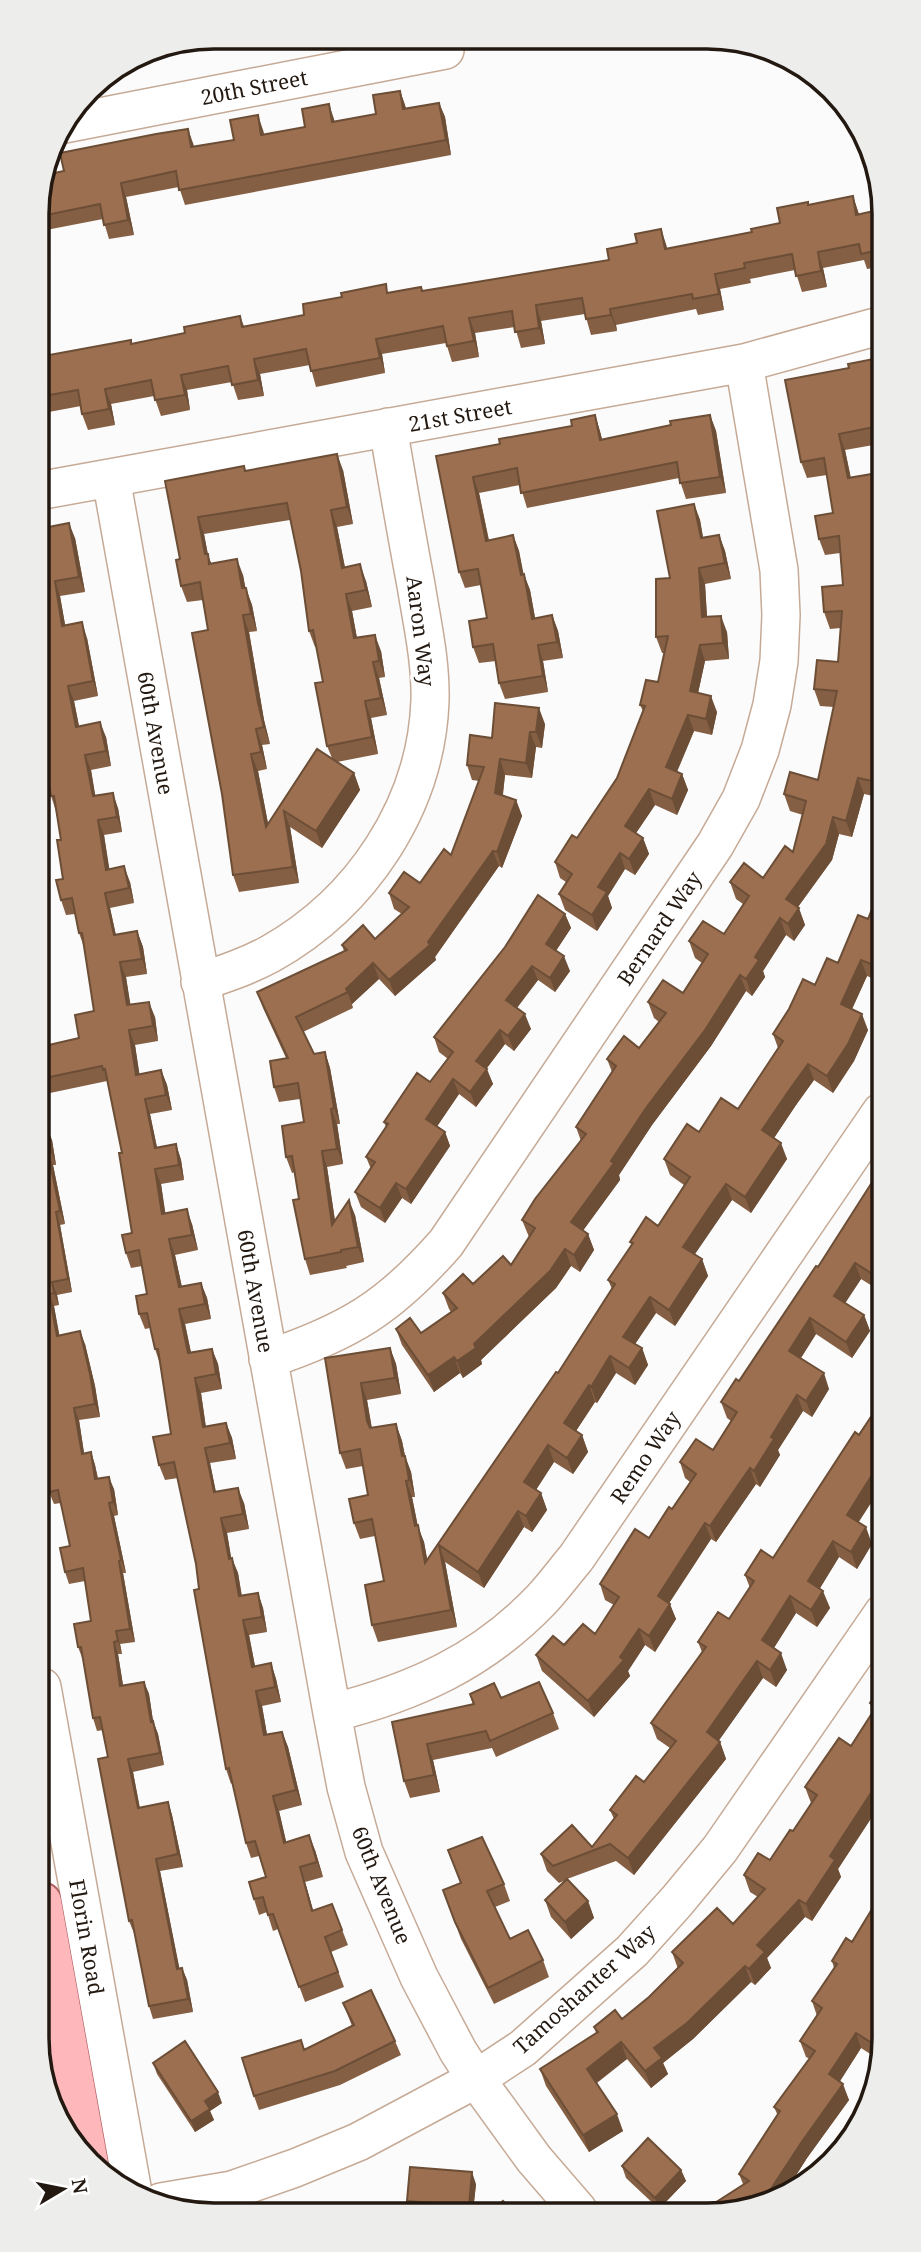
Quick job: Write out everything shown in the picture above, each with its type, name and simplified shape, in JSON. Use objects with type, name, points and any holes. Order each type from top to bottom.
[{"type":"main road","name":"Florin Road","points":[[49,1941],[85,2141]]},
{"type":"street","name":"20th Street","points":[[77,121],[445,50]]},
{"type":"street","name":"21st Street","points":[[49,489],[744,363],[872,328]]},
{"type":"street","name":"Bernard Way","points":[[268,1359],[313,1344],[352,1325],[388,1301],[418,1276],[446,1243],[715,845],[741,799],[760,750],[772,705],[779,660],[781,615],[779,570],[744,363]]},
{"type":"street","name":"Aaron Way","points":[[201,982],[268,955],[308,930],[344,899],[380,854],[396,827],[415,784],[426,738],[430,701],[429,660],[388,428]]},
{"type":"street","name":"60th Avenue","points":[[111,478],[346,1787],[364,1852],[419,1977],[457,2051],[534,2159],[572,2203]]},
{"type":"street","name":"Remo Way","points":[[332,1713],[406,1691],[442,1675],[503,1635],[542,1599],[576,1558],[872,1125]]},
{"type":"street","name":"Tamoshanter Way","points":[[180,2200],[238,2201],[295,2168],[358,2142],[476,2079],[523,2048],[632,1951],[677,1901],[720,1849],[872,1629]]},
{"type":"street","name":"Florin Road","points":[[49,1723],[153,2191]]},
{"type":"building","points":[[400,91],[403,109],[439,103],[446,140],[179,190],[176,171],[121,183],[128,220],[104,225],[100,204],[49,215],[55,173],[64,171],[61,153],[188,129],[191,147],[234,140],[230,120],[258,115],[261,135],[305,127],[302,109],[329,104],[332,122],[376,114],[373,95]]},
{"type":"building","points":[[853,196],[856,215],[872,211],[872,252],[861,254],[859,244],[818,252],[821,271],[796,276],[792,254],[744,263],[745,268],[715,274],[719,294],[693,299],[692,294],[610,309],[611,315],[586,319],[582,298],[536,305],[539,328],[515,332],[512,311],[469,318],[474,341],[447,346],[443,326],[376,339],[380,358],[311,371],[306,349],[254,359],[258,380],[232,385],[228,366],[181,375],[185,395],[155,400],[151,380],[105,389],[109,409],[82,414],[78,390],[49,395],[49,355],[131,340],[131,344],[185,333],[184,327],[240,316],[242,327],[304,315],[303,304],[342,297],[341,293],[386,284],[387,293],[421,287],[422,291],[609,260],[607,249],[637,243],[635,234],[661,229],[665,249],[752,232],[751,229],[780,223],[777,208],[808,202],[808,205]]},
{"type":"building","points":[[872,359],[872,427],[839,434],[848,478],[872,474],[872,781],[858,778],[846,821],[833,817],[826,844],[786,899],[799,908],[788,924],[780,918],[755,957],[759,960],[746,979],[740,975],[705,1030],[646,1108],[611,1161],[614,1163],[571,1222],[588,1234],[574,1255],[565,1249],[550,1271],[474,1344],[476,1348],[457,1361],[454,1357],[428,1375],[396,1329],[410,1318],[421,1333],[457,1308],[443,1293],[463,1274],[473,1284],[503,1256],[511,1265],[535,1228],[522,1220],[535,1199],[586,1134],[576,1127],[616,1066],[607,1059],[624,1036],[639,1048],[666,1013],[648,1002],[663,980],[683,993],[708,954],[689,941],[703,921],[724,934],[749,896],[730,882],[744,863],[763,878],[785,846],[793,852],[806,801],[784,794],[790,772],[818,780],[837,691],[814,689],[817,660],[838,662],[842,611],[824,612],[822,587],[843,585],[839,536],[819,539],[815,516],[833,513],[824,458],[801,462],[785,380],[849,368],[848,364]]},
{"type":"building","points":[[595,415],[600,440],[671,425],[670,421],[710,415],[720,477],[680,483],[677,462],[521,493],[517,468],[473,477],[486,541],[513,535],[521,575],[524,574],[532,619],[552,615],[557,642],[538,645],[543,676],[499,683],[493,644],[473,647],[469,621],[487,618],[478,569],[459,572],[436,456],[500,444],[499,439],[572,426],[571,420]]},
{"type":"building","points":[[337,454],[347,507],[331,510],[342,568],[360,564],[366,590],[346,594],[354,638],[375,635],[379,661],[373,662],[381,698],[365,701],[372,737],[327,746],[315,683],[323,682],[313,630],[309,631],[301,571],[287,503],[198,517],[209,564],[237,559],[242,588],[246,588],[251,614],[243,615],[264,727],[256,729],[261,752],[251,754],[266,827],[317,749],[354,773],[316,831],[284,811],[293,867],[233,875],[222,794],[192,633],[208,630],[200,582],[181,586],[176,560],[180,559],[165,481],[244,466],[245,471]]},
{"type":"building","points":[[694,504],[701,538],[719,535],[725,563],[699,568],[702,617],[721,616],[723,643],[700,645],[690,691],[711,696],[706,719],[688,715],[666,767],[682,774],[672,799],[649,789],[625,826],[643,838],[629,859],[620,853],[598,887],[607,892],[592,915],[559,894],[572,874],[555,862],[572,835],[577,838],[617,778],[645,706],[640,705],[646,680],[658,682],[668,636],[656,637],[656,579],[670,578],[657,511]]},
{"type":"building","points":[[69,523],[79,577],[55,581],[62,626],[82,622],[93,681],[68,686],[76,727],[100,722],[106,751],[85,755],[93,796],[113,793],[117,817],[98,820],[106,870],[124,866],[129,888],[105,893],[114,935],[137,931],[142,959],[120,962],[127,1005],[149,1002],[153,1026],[129,1030],[136,1075],[161,1070],[166,1095],[145,1099],[155,1148],[176,1144],[179,1165],[155,1169],[162,1214],[187,1209],[192,1235],[169,1239],[179,1287],[201,1283],[205,1304],[179,1309],[188,1353],[212,1349],[216,1374],[195,1378],[203,1427],[226,1423],[230,1443],[205,1448],[214,1492],[238,1488],[243,1514],[221,1518],[239,1596],[258,1593],[262,1617],[243,1620],[252,1667],[271,1663],[275,1687],[256,1691],[264,1735],[282,1732],[296,1790],[273,1796],[284,1843],[309,1835],[317,1862],[300,1867],[312,1911],[332,1904],[342,1930],[325,1937],[338,1972],[299,1987],[273,1914],[268,1915],[263,1897],[254,1899],[249,1882],[266,1877],[255,1841],[246,1843],[229,1768],[226,1769],[194,1590],[199,1589],[196,1564],[174,1462],[159,1465],[153,1437],[171,1434],[158,1349],[155,1349],[147,1313],[139,1314],[136,1296],[147,1294],[139,1250],[126,1253],[122,1235],[132,1233],[119,1153],[122,1153],[105,1069],[103,1070],[102,1066],[49,1077],[49,1045],[79,1038],[75,1015],[94,1011],[82,933],[79,933],[72,898],[61,900],[56,880],[63,879],[57,840],[61,840],[54,796],[51,796],[49,785],[49,527]]},
{"type":"building","points":[[495,703],[539,708],[536,732],[530,732],[526,763],[500,759],[495,793],[516,800],[497,852],[493,851],[428,942],[430,945],[389,980],[373,963],[346,989],[348,992],[296,1017],[314,1054],[325,1052],[337,1149],[322,1151],[332,1225],[349,1200],[358,1247],[305,1259],[293,1200],[299,1199],[292,1156],[286,1157],[282,1126],[304,1122],[298,1083],[274,1087],[270,1061],[288,1058],[257,992],[347,950],[342,945],[363,925],[375,939],[409,907],[389,893],[404,872],[420,883],[444,849],[451,855],[484,767],[467,765],[470,735],[492,738]]},
{"type":"building","points":[[538,895],[565,914],[546,944],[564,956],[550,978],[532,966],[506,1000],[525,1014],[508,1036],[500,1030],[476,1061],[487,1069],[470,1092],[453,1079],[426,1119],[445,1132],[406,1189],[396,1183],[380,1208],[355,1192],[375,1162],[366,1157],[388,1124],[384,1122],[417,1073],[430,1082],[453,1052],[434,1037],[505,947]]},
{"type":"building","points":[[872,909],[872,964],[861,960],[841,1004],[862,1014],[848,1044],[827,1076],[808,1064],[762,1130],[781,1143],[745,1197],[726,1184],[709,1208],[683,1247],[702,1259],[669,1310],[650,1297],[623,1337],[642,1348],[629,1368],[610,1356],[564,1423],[582,1435],[567,1458],[548,1445],[524,1482],[541,1493],[526,1516],[518,1511],[478,1572],[439,1545],[451,1610],[372,1625],[365,1585],[384,1581],[372,1519],[354,1523],[349,1499],[368,1495],[360,1449],[340,1453],[325,1358],[390,1348],[395,1378],[361,1383],[367,1421],[370,1428],[396,1424],[402,1456],[405,1456],[409,1480],[406,1481],[425,1563],[556,1372],[558,1373],[615,1284],[608,1280],[633,1243],[630,1242],[646,1217],[658,1226],[690,1177],[664,1159],[687,1124],[699,1132],[721,1098],[738,1109],[783,1041],[773,1034],[803,979],[815,985],[827,958],[838,963],[858,915],[868,919]]},
{"type":"building","points":[[49,1158],[60,1211],[56,1212],[68,1279],[52,1282],[54,1293],[49,1294]]},
{"type":"building","points":[[872,1182],[872,1274],[855,1263],[834,1296],[864,1315],[846,1342],[810,1318],[789,1351],[824,1373],[806,1401],[797,1395],[754,1471],[750,1468],[710,1526],[705,1523],[658,1596],[670,1604],[649,1636],[639,1629],[620,1657],[624,1660],[588,1701],[536,1655],[553,1636],[564,1645],[583,1624],[595,1634],[619,1597],[600,1584],[635,1529],[649,1538],[669,1507],[672,1509],[696,1474],[680,1462],[696,1439],[713,1450],[737,1412],[721,1402],[736,1379],[739,1381],[816,1266],[818,1267]]},
{"type":"building","points":[[49,1294],[57,1336],[80,1331],[90,1374],[95,1404],[74,1408],[82,1454],[91,1452],[95,1479],[109,1477],[113,1502],[109,1503],[121,1560],[119,1561],[130,1629],[116,1631],[118,1641],[114,1642],[120,1686],[144,1682],[160,1753],[128,1759],[138,1808],[168,1802],[178,1854],[156,1859],[177,1969],[182,1968],[188,1999],[149,2006],[132,1920],[129,1921],[98,1759],[108,1757],[100,1717],[93,1718],[81,1647],[78,1647],[74,1624],[91,1621],[83,1568],[65,1572],[60,1548],[70,1546],[58,1490],[49,1492]]},
{"type":"building","points":[[872,1415],[872,1475],[847,1515],[866,1527],[851,1552],[833,1541],[808,1581],[823,1591],[811,1610],[790,1596],[762,1640],[781,1653],[770,1670],[757,1661],[707,1732],[720,1742],[628,1858],[610,1844],[553,1866],[541,1854],[572,1825],[592,1847],[617,1815],[610,1810],[636,1776],[644,1782],[676,1741],[651,1723],[706,1647],[698,1642],[718,1612],[729,1619],[754,1581],[745,1575],[761,1550],[773,1558],[855,1432],[859,1435]]},
{"type":"building","points":[[539,1682],[553,1713],[490,1741],[486,1731],[427,1744],[434,1775],[404,1781],[392,1722],[474,1704],[470,1694],[494,1683],[501,1698]]},
{"type":"building","points":[[872,1713],[872,1791],[830,1856],[835,1860],[806,1904],[799,1900],[757,1945],[765,1952],[749,1969],[745,1966],[687,2023],[654,2048],[662,2058],[645,2071],[621,2042],[587,2069],[617,2114],[583,2135],[540,2069],[598,2032],[594,2027],[615,2010],[622,2019],[649,1997],[683,1963],[672,1952],[717,1908],[733,1924],[765,1889],[744,1875],[758,1853],[770,1860],[790,1830],[793,1831],[817,1795],[805,1787],[839,1738],[851,1746]]},
{"type":"building","points":[[482,1837],[504,1884],[487,1891],[510,1939],[528,1930],[543,1960],[488,1988],[455,1922],[443,1890],[461,1883],[448,1850]]},
{"type":"building","points":[[567,1879],[588,1901],[565,1922],[545,1900]]},
{"type":"building","points":[[872,1909],[872,2043],[856,2033],[829,2074],[843,2084],[770,2190],[729,2202],[715,2203],[749,2181],[739,2174],[780,2111],[774,2107],[815,2051],[800,2041],[822,2008],[812,2001],[837,1964],[832,1961],[846,1938],[852,1942]]},
{"type":"building","points":[[371,1990],[395,2041],[335,2071],[254,2096],[242,2058],[301,2040],[304,2050],[354,2025],[343,2003]]},
{"type":"building","points":[[185,2041],[218,2092],[205,2101],[210,2109],[191,2121],[153,2063]]},
{"type":"building","points":[[648,2138],[681,2170],[655,2198],[622,2166]]},
{"type":"building","points":[[410,2167],[472,2172],[469,2203],[407,2201]]}]
